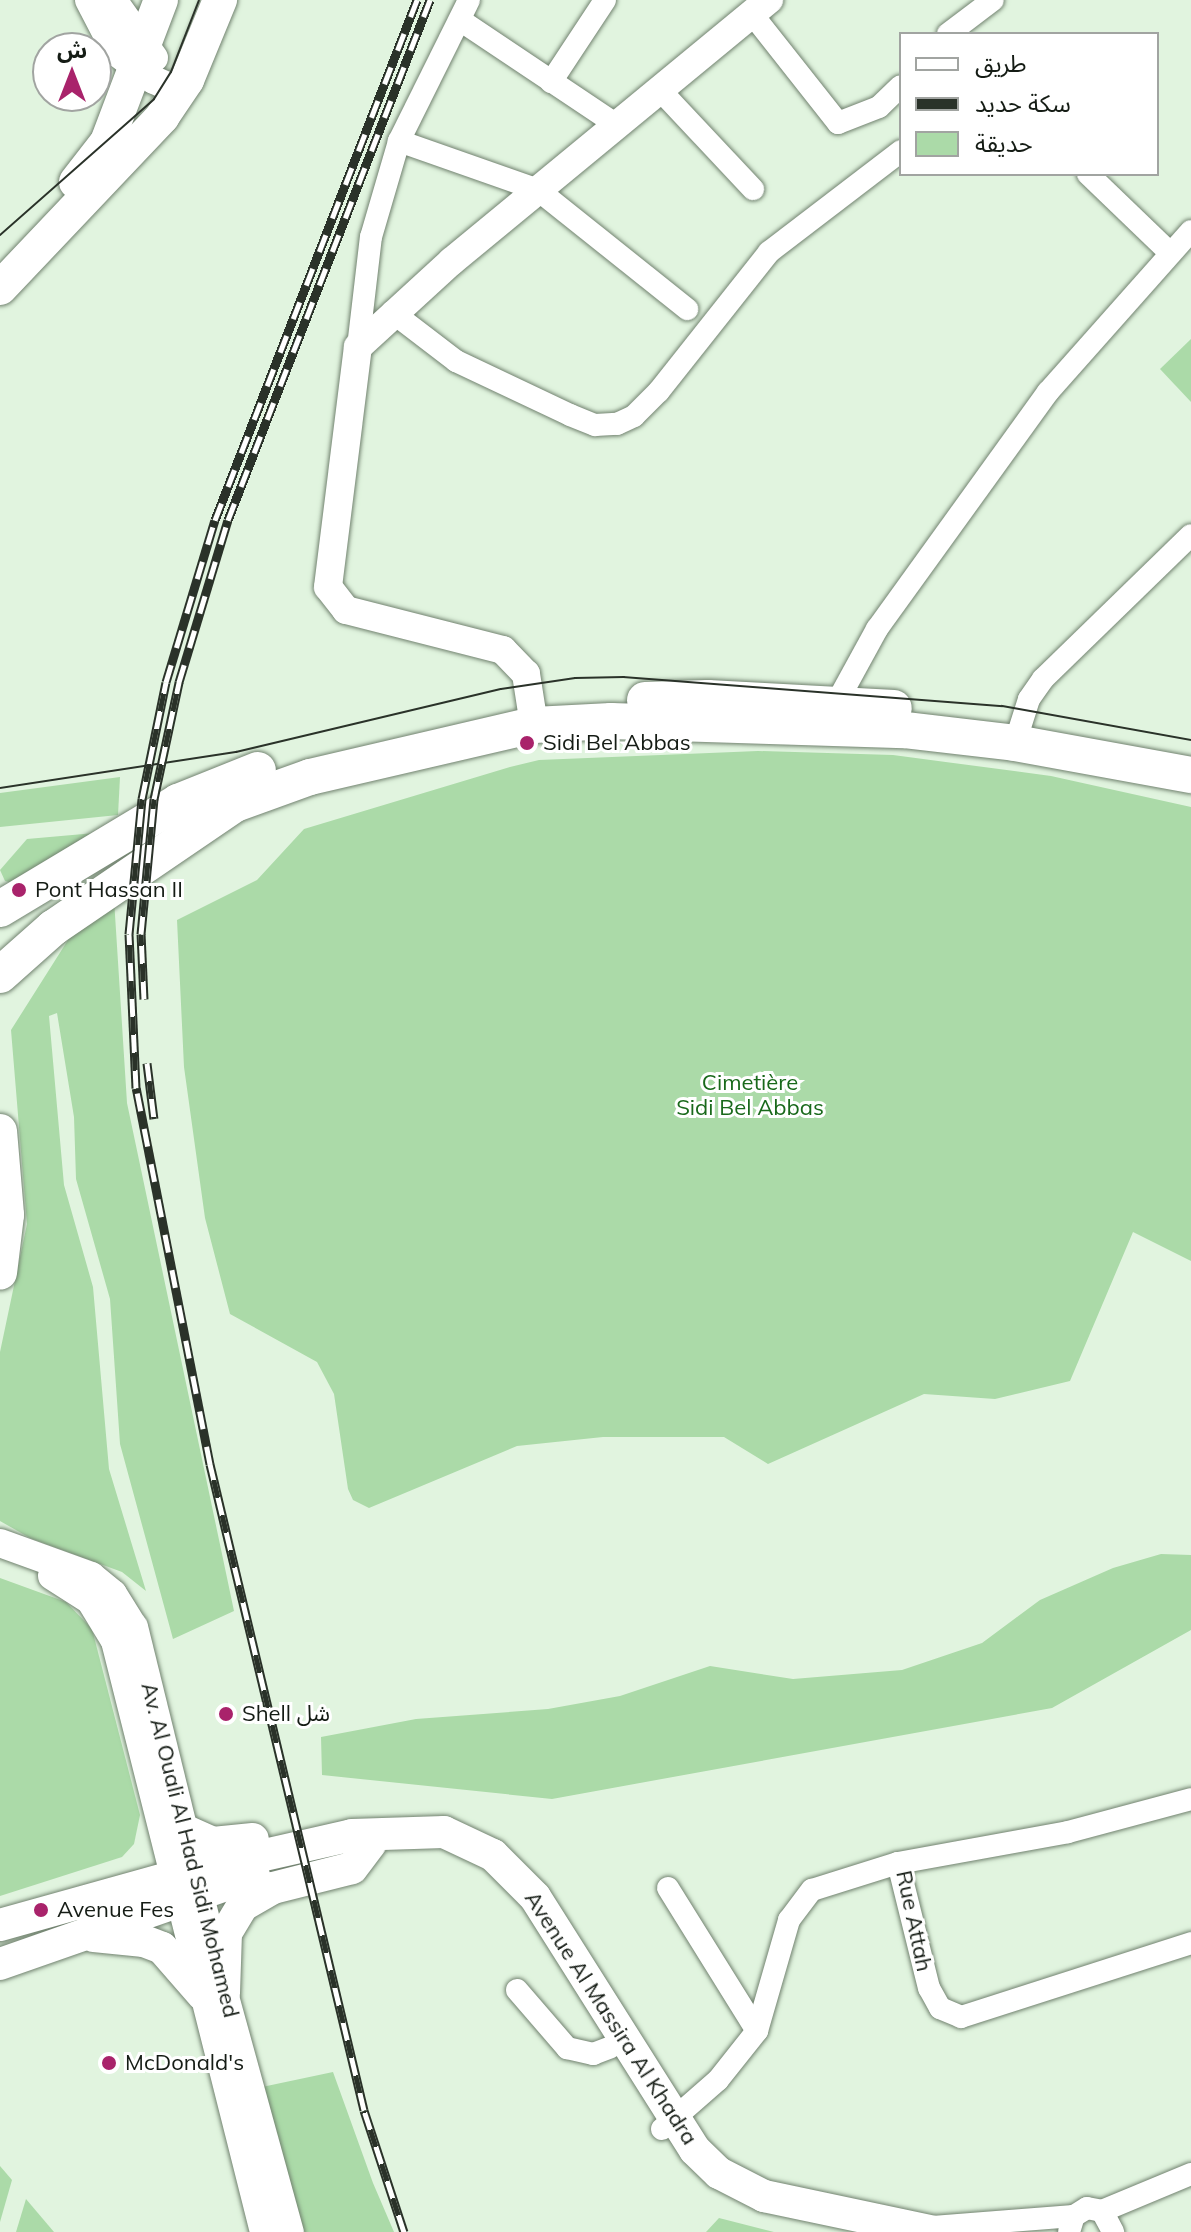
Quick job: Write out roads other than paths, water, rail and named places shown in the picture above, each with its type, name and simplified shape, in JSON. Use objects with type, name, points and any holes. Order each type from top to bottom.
[{"type":"highway","points":[[0,975],[53,928],[235,804],[310,777],[533,715]]},
{"type":"highway","points":[[0,909],[178,802],[276,763],[533,715],[611,721],[831,715],[905,730],[1017,734],[1191,758]]},
{"type":"highway","points":[[1017,734],[1191,775]]},
{"type":"main road","points":[[0,261],[100,156],[128,64],[161,0]]},
{"type":"main road","points":[[0,288],[116,169],[184,86],[220,0]]},
{"type":"main road","points":[[0,1131],[7,1215],[0,1273]]},
{"type":"main road","points":[[184,1830],[222,1844],[317,1826],[382,1837]]},
{"type":"main road","points":[[214,1994],[226,1933],[242,1906],[273,1888],[352,1868],[382,1837]]},
{"type":"main road","name":"Avenue Al Massira Al Khadra","points":[[187,1886],[382,1837],[462,1838],[522,1881],[704,2180],[732,2198],[865,2232]]},
{"type":"main road","name":"Avenue Al Massira Al Khadra","points":[[382,1837],[429,1844],[487,1869],[531,1917],[611,2047],[668,2124],[706,2162],[748,2190],[926,2230]]},
{"type":"main road","points":[[0,1925],[187,1886]]},
{"type":"main road","points":[[0,1964],[83,1935],[187,1886]]},
{"type":"main road","points":[[83,1935],[154,1944],[171,1954],[214,1994]]},
{"type":"street","points":[[89,0],[128,64]]},
{"type":"street","points":[[113,0],[128,64]]},
{"type":"street","points":[[551,82],[605,0]]},
{"type":"street","points":[[951,32],[993,0]]},
{"type":"street","points":[[358,347],[392,312],[761,7],[838,123],[879,107],[899,88]]},
{"type":"street","points":[[533,715],[523,667],[503,650],[346,610],[328,587],[371,237],[399,141],[465,10],[551,82],[617,125]]},
{"type":"street","points":[[128,64],[162,66],[184,86]]},
{"type":"street","points":[[660,90],[753,189]]},
{"type":"street","points":[[399,141],[538,190],[687,309]]},
{"type":"street","points":[[392,312],[456,361],[582,420],[606,427],[617,424],[634,416],[659,391],[769,252],[899,153]]},
{"type":"street","points":[[1090,176],[1170,253]]},
{"type":"street","points":[[831,715],[877,629],[1048,392],[1191,231]]},
{"type":"street","points":[[1017,734],[1043,679],[1191,535]]},
{"type":"street","name":"Av. Al Ouali Al Had Sidi Mohamed","points":[[0,1543],[79,1570],[121,1604],[134,1627],[184,1830],[187,1886],[214,1994],[264,2232]]},
{"type":"street","points":[[0,1559],[65,1582],[90,1600],[109,1626],[187,1886]]},
{"type":"street","name":"Rue Attah","points":[[1191,1799],[1068,1832],[898,1863],[929,1988],[940,2008],[961,2017],[1191,1943]]},
{"type":"street","points":[[668,2124],[740,2057],[757,2031],[797,1903],[830,1880],[898,1863]]},
{"type":"street","points":[[668,1888],[757,2031]]},
{"type":"street","points":[[517,1990],[567,2048],[593,2054],[611,2047]]},
{"type":"street","name":"Av. Al Ouali Al Had Sidi Mohamed","points":[[214,1994],[290,2232]]},
{"type":"street","points":[[926,2230],[1072,2224],[1087,2208],[1102,2211],[1191,2174]]},
{"type":"street","points":[[1102,2211],[1113,2232]]},
{"type":"tram line","points":[[0,235],[154,99],[171,72],[199,0]]},
{"type":"tram line","points":[[0,788],[236,752],[501,689],[575,678],[624,677],[1002,706],[1191,740]]},
{"type":"railway","points":[[404,2232],[364,2110],[210,1464],[136,1088],[129,934],[142,799],[166,682],[215,520],[417,0]]},
{"type":"railway","points":[[144,999],[141,934],[154,799],[179,682],[228,520],[430,0]]},
{"type":"railway","points":[[147,1063],[154,1119]]},
{"type":"place","name":"Sidi Bel Abbas","points":[[527,743]]},
{"type":"place","name":"Pont Hassan II","points":[[19,890]]},
{"type":"place","name":"Shell شل","points":[[226,1714]]},
{"type":"place","name":"Avenue Fes","points":[[41,1910]]},
{"type":"place","name":"McDonald's","points":[[109,2063]]},
{"type":"park label","name":"Cimetière Sidi Bel Abbas","points":[[750,1094]]}]
